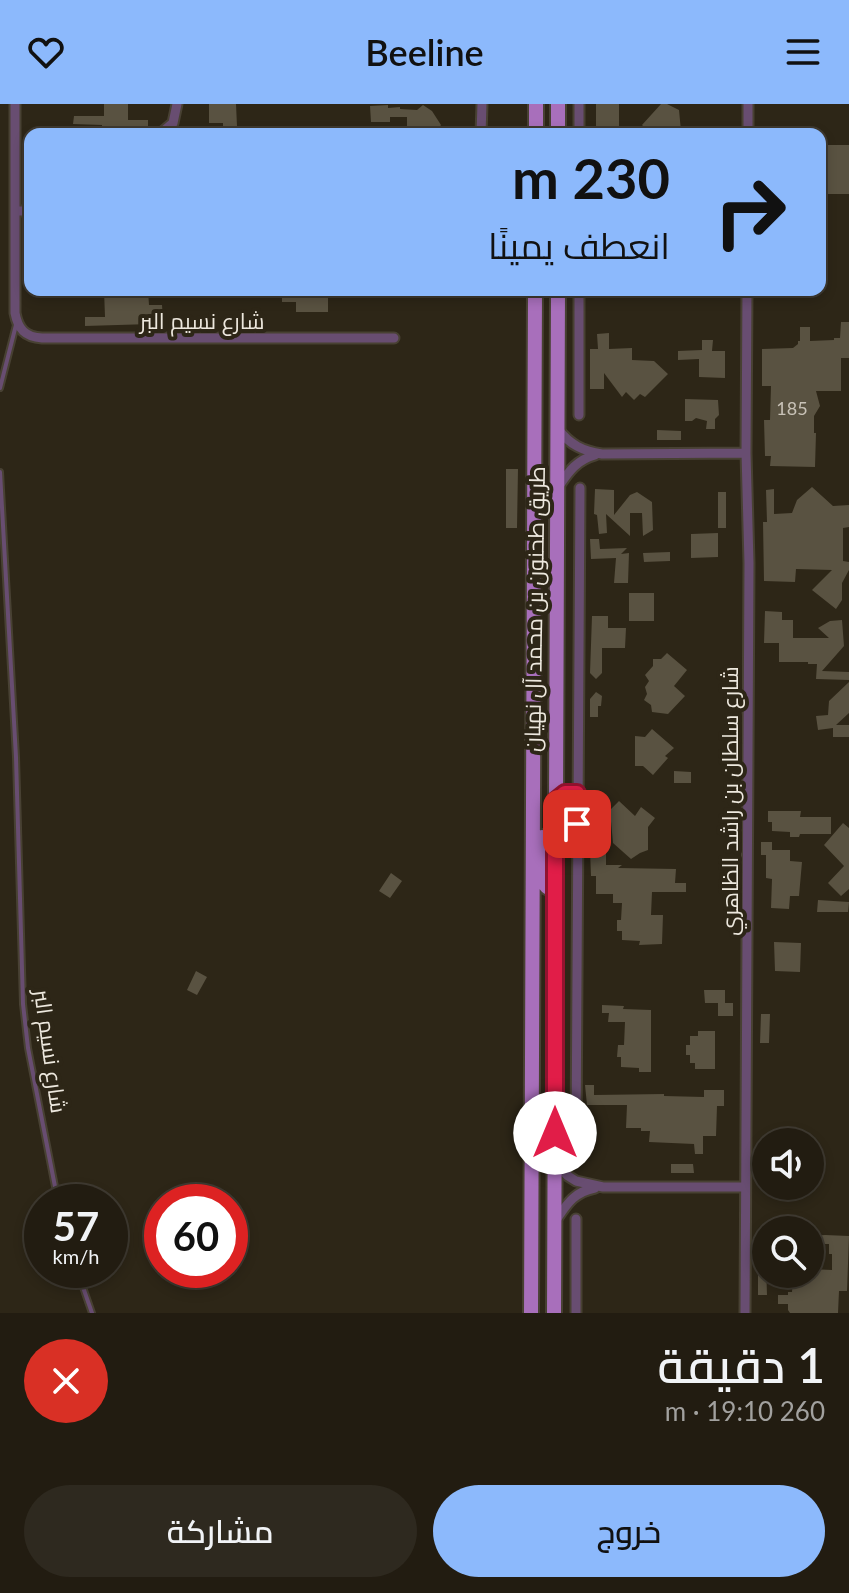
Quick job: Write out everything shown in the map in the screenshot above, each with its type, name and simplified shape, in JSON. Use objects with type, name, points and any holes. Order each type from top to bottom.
[{"type":"main road","points":[[536,104],[536,128]]},
{"type":"main road","points":[[558,104],[558,128]]},
{"type":"main road","name":"طريق طحنون بن محمد آل نهيان","points":[[531,1313],[535,296]]},
{"type":"main road","name":"طريق طحنون بن محمد آل نهيان","points":[[554,1313],[558,296]]},
{"type":"main road","points":[[533,757],[541,789],[542,881],[556,891]]},
{"type":"street","points":[[15,104],[17,323]]},
{"type":"street","points":[[167,128],[173,123],[177,104]]},
{"type":"street","points":[[481,128],[482,104]]},
{"type":"street","points":[[579,104],[579,128]]},
{"type":"street","points":[[748,104],[748,128]]},
{"type":"street","points":[[15,211],[24,211]]},
{"type":"street","points":[[579,296],[579,415]]},
{"type":"street","name":"شارع سلطان بن راشد الظاهري","points":[[745,1313],[749,563],[747,296]]},
{"type":"street","name":"شارع نسيم البر","points":[[17,323],[22,332],[42,338],[394,338]]},
{"type":"street","points":[[558,428],[576,446],[602,454]]},
{"type":"street","points":[[558,489],[577,463],[590,456],[746,453]]},
{"type":"street","points":[[576,1139],[580,488]]},
{"type":"street","points":[[555,777],[577,789]]},
{"type":"street","points":[[555,801],[577,789]]},
{"type":"street","points":[[555,1163],[576,1181],[603,1187]]},
{"type":"street","points":[[555,1223],[573,1197],[586,1190],[603,1187],[745,1187]]},
{"type":"street","points":[[576,1219],[576,1313]]},
{"type":"lane","points":[[0,388],[2,369],[17,323]]},
{"type":"lane","name":"شارع نسيم البر","points":[[0,472],[16,757],[23,1004],[28,1048],[54,1184]]},
{"type":"lane","points":[[83,1288],[92,1313]]},
{"type":"building","points":[[104,104],[128,104],[128,120],[148,120],[148,128],[102,128],[102,125],[73,124],[74,116],[104,116]]},
{"type":"building","points":[[209,104],[236,104],[237,126],[209,123]]},
{"type":"building","points":[[596,104],[619,104],[619,128],[596,128]]},
{"type":"building","points":[[661,104],[679,110],[681,128],[645,128],[642,125]]},
{"type":"building","points":[[388,105],[388,108],[417,110],[423,105],[432,111],[441,125],[439,128],[407,128],[407,117],[390,117],[390,122],[371,122],[370,106]]},
{"type":"building","points":[[826,145],[849,145],[849,194],[826,194]]},
{"type":"building","points":[[104,296],[148,296],[149,305],[162,305],[163,320],[151,321],[151,324],[85,326],[85,317],[105,317]]},
{"type":"building","points":[[282,296],[328,296],[328,312],[296,312],[296,302],[282,302]]},
{"type":"building","points":[[841,322],[849,322],[849,358],[841,358],[841,391],[816,391],[820,406],[814,416],[815,467],[770,466],[771,456],[765,456],[764,420],[770,420],[771,386],[762,386],[762,349],[793,348],[800,341],[800,327],[810,327],[810,341],[840,338]]},
{"type":"building","points":[[609,333],[609,349],[632,348],[632,360],[654,361],[668,374],[645,397],[640,394],[634,400],[626,392],[622,397],[604,373],[604,389],[590,389],[590,349],[598,349],[597,334]]},
{"type":"building","points":[[702,340],[713,340],[712,351],[725,351],[725,378],[699,377],[699,359],[678,360],[678,351],[702,350]]},
{"type":"building","points":[[685,399],[718,400],[719,415],[715,419],[715,429],[706,429],[707,421],[696,418],[685,421]]},
{"type":"building","points":[[657,430],[681,431],[681,440],[657,440]]},
{"type":"building","points":[[506,469],[518,469],[517,528],[506,528]]},
{"type":"building","points":[[812,487],[833,506],[849,505],[849,527],[843,528],[843,561],[849,562],[849,570],[842,583],[842,600],[836,609],[812,590],[832,570],[796,569],[795,582],[764,581],[766,490],[774,489],[774,514],[792,513],[797,500]]},
{"type":"building","points":[[595,489],[614,490],[614,515],[630,495],[637,492],[652,502],[653,530],[643,536],[642,513],[630,513],[630,536],[606,514],[607,533],[599,534],[597,515],[594,514]]},
{"type":"building","points":[[718,492],[726,492],[726,528],[718,528]]},
{"type":"building","points":[[718,533],[718,557],[691,558],[691,534]]},
{"type":"building","points":[[590,539],[599,539],[600,549],[627,548],[621,554],[629,553],[628,583],[614,583],[616,558],[591,559]]},
{"type":"building","points":[[670,552],[670,561],[644,562],[643,553]]},
{"type":"building","points":[[629,593],[654,593],[654,621],[629,621]]},
{"type":"building","points":[[765,611],[782,612],[782,620],[793,620],[793,638],[829,638],[818,628],[830,621],[842,620],[844,646],[822,671],[849,672],[849,680],[816,679],[817,664],[779,662],[779,643],[764,643]]},
{"type":"building","points":[[592,616],[608,616],[608,628],[626,628],[625,648],[602,648],[602,673],[596,679],[590,673]]},
{"type":"building","points":[[667,653],[687,670],[674,686],[685,696],[668,714],[652,712],[651,705],[644,700],[649,681],[645,675],[653,666],[653,659],[661,659]]},
{"type":"building","points":[[849,682],[849,713],[836,725],[849,725],[849,737],[833,737],[833,728],[818,730],[816,716],[828,715],[829,701]]},
{"type":"building","points":[[596,692],[602,696],[601,706],[598,706],[598,717],[590,717],[590,699]]},
{"type":"building","points":[[652,729],[674,748],[653,775],[643,766],[635,766],[635,736],[645,737]]},
{"type":"building","points":[[674,771],[691,772],[691,783],[674,783]]},
{"type":"building","points":[[619,801],[635,816],[641,807],[655,818],[648,827],[648,850],[631,859],[613,843],[610,810]]},
{"type":"building","points":[[768,811],[801,811],[800,817],[831,817],[831,834],[790,837],[790,832],[772,831]]},
{"type":"building","points":[[843,823],[849,828],[849,889],[841,896],[828,883],[844,866],[824,845]]},
{"type":"building","points":[[761,842],[772,842],[772,850],[790,850],[790,861],[802,862],[799,896],[790,896],[789,909],[771,908],[772,879],[766,878],[766,855],[761,855]]},
{"type":"building","points":[[590,850],[606,850],[606,865],[622,865],[618,868],[676,869],[675,883],[686,883],[686,892],[652,892],[651,915],[663,915],[662,944],[639,945],[640,941],[622,940],[622,931],[617,931],[617,920],[621,920],[622,903],[613,903],[613,894],[596,894],[596,876],[591,876]]},
{"type":"building","points":[[391,873],[402,881],[390,898],[379,891]]},
{"type":"building","points":[[818,900],[849,902],[848,912],[817,912]]},
{"type":"building","points":[[774,942],[801,943],[800,972],[775,971]]},
{"type":"building","points":[[196,971],[207,977],[197,995],[187,990]]},
{"type":"building","points":[[704,990],[725,990],[725,1003],[733,1003],[733,1016],[718,1016],[718,1003],[705,1003]]},
{"type":"building","points":[[602,1005],[651,1010],[651,1072],[621,1067],[621,1057],[617,1057],[618,1045],[624,1045],[625,1022],[608,1022],[609,1013],[602,1013]]},
{"type":"building","points":[[761,1014],[770,1014],[769,1043],[760,1043]]},
{"type":"building","points":[[698,1031],[715,1031],[715,1069],[695,1069],[695,1063],[690,1063],[690,1055],[686,1055],[690,1036],[698,1036]]},
{"type":"building","points":[[585,1085],[594,1085],[594,1095],[704,1097],[704,1090],[724,1090],[724,1106],[717,1106],[716,1136],[703,1136],[703,1154],[695,1154],[694,1144],[649,1142],[650,1131],[626,1128],[627,1105],[587,1105]]},
{"type":"building","points":[[671,1164],[693,1164],[694,1173],[671,1173]]},
{"type":"building","points":[[824,1235],[849,1236],[847,1291],[839,1291],[838,1313],[790,1313],[788,1304],[778,1304],[778,1295],[788,1295],[792,1288],[824,1288],[824,1270],[832,1270],[832,1254],[829,1254],[829,1244],[824,1244]]},
{"type":"building","points":[[758,1288],[767,1288],[767,1295],[758,1295]]},
{"type":"route","points":[[555,1133],[555,801],[559,796],[577,793],[577,824]]}]
